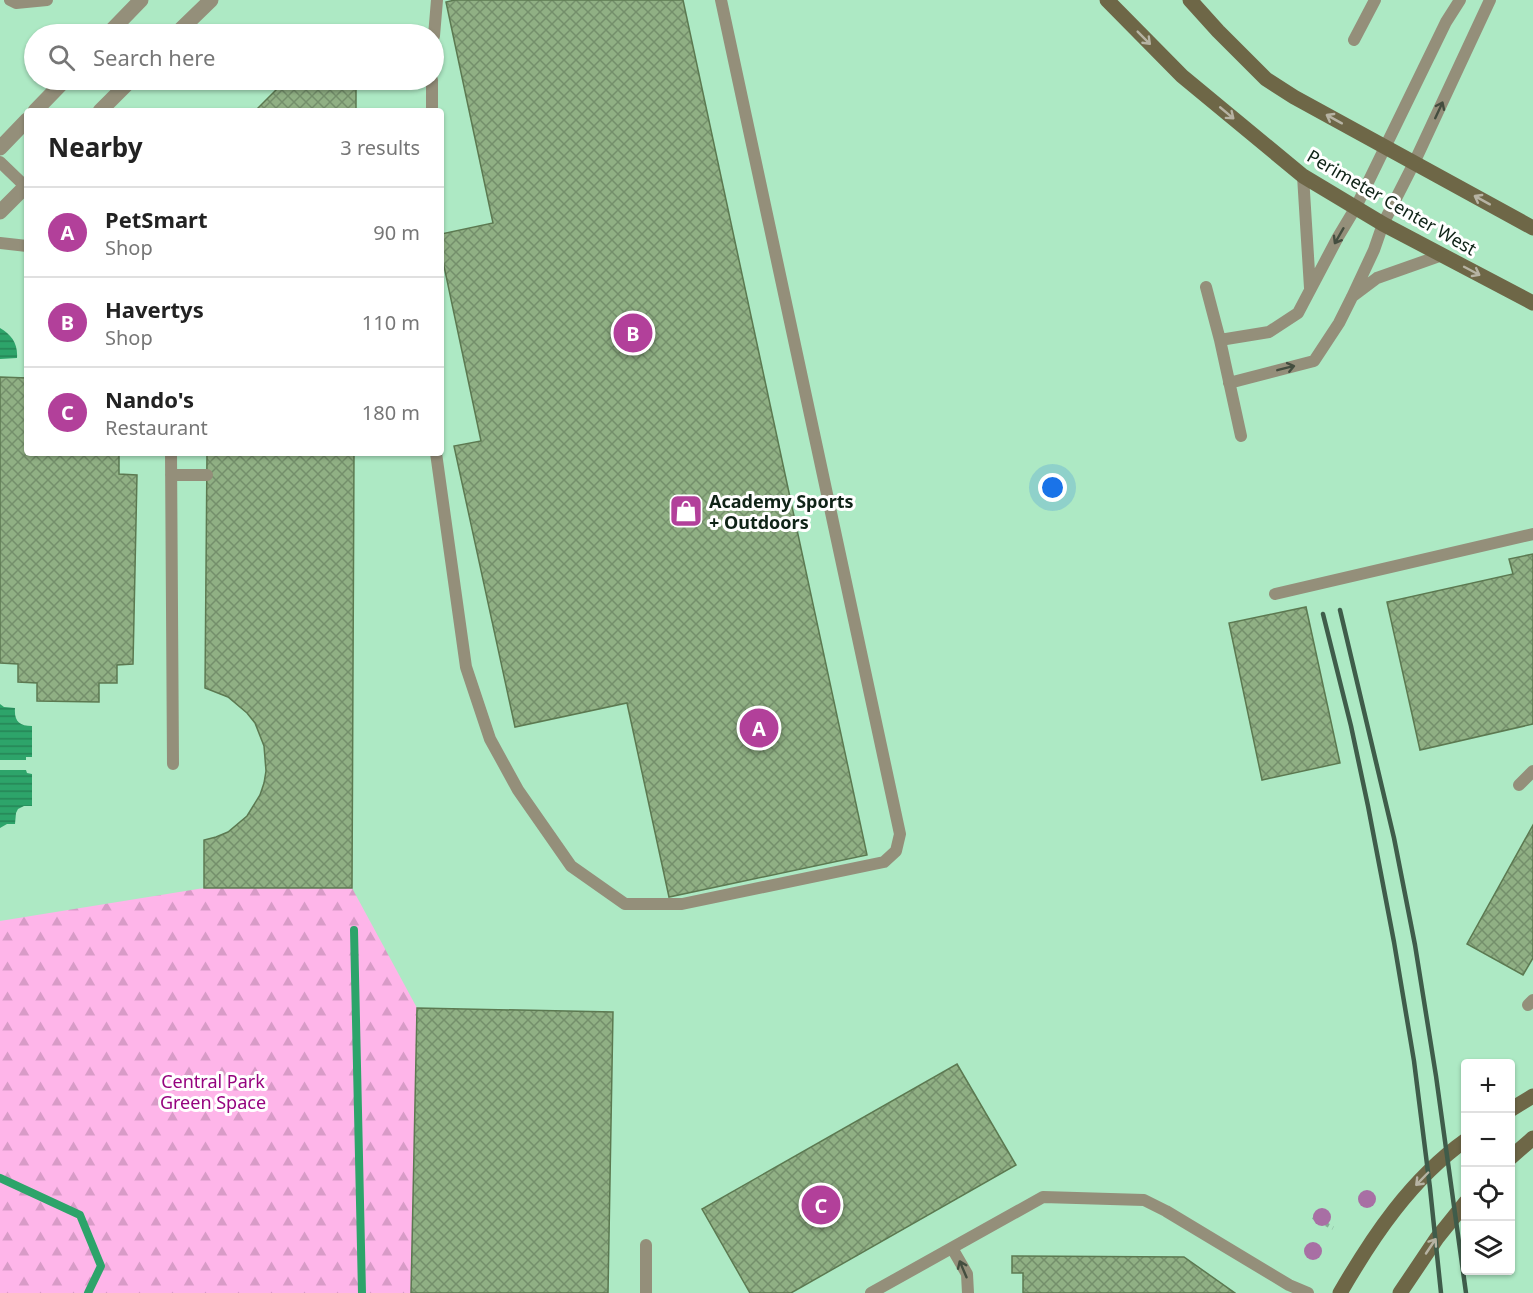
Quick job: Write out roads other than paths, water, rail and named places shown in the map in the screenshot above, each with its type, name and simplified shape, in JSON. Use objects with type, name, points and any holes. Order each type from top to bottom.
[{"type":"main road","name":"Perimeter Center West","points":[[1107,0],[1182,76],[1303,176],[1383,224],[1533,303]]},
{"type":"main road","points":[[1190,0],[1218,32],[1266,79],[1294,97],[1533,228]]},
{"type":"main road","points":[[1515,1107],[1533,1096]]},
{"type":"main road","points":[[1515,1154],[1533,1138]]},
{"type":"main road","points":[[1340,1293],[1359,1260],[1405,1196],[1446,1154],[1461,1144]]},
{"type":"main road","points":[[1400,1293],[1437,1238],[1461,1208]]},
{"type":"street","points":[[118,24],[141,0]]},
{"type":"street","points":[[186,24],[211,0]]},
{"type":"street","points":[[38,108],[56,90]]},
{"type":"street","points":[[103,108],[121,90]]},
{"type":"street","points":[[0,147],[24,123]]},
{"type":"street","points":[[0,212],[24,188]]},
{"type":"lane","points":[[10,0],[16,3],[47,0]]},
{"type":"lane","points":[[435,24],[437,0]]},
{"type":"lane","points":[[436,456],[466,667],[490,739],[518,790],[571,866],[626,904],[682,904],[884,862],[896,851],[900,834],[721,0]]},
{"type":"lane","points":[[1354,40],[1375,0]]},
{"type":"lane","points":[[1220,340],[1269,332],[1298,313],[1356,207],[1446,22],[1460,0]]},
{"type":"lane","points":[[1229,383],[1314,361],[1339,323],[1352,297],[1374,250],[1383,224],[1490,0]]},
{"type":"lane","points":[[432,90],[432,108]]},
{"type":"lane","points":[[0,162],[24,184]]},
{"type":"lane","points":[[1303,176],[1310,290]]},
{"type":"lane","points":[[0,243],[24,246]]},
{"type":"lane","points":[[1352,297],[1377,278],[1443,255]]},
{"type":"lane","points":[[1206,287],[1241,436]]},
{"type":"lane","points":[[171,456],[173,764]]},
{"type":"lane","points":[[171,476],[207,476]]},
{"type":"lane","points":[[1275,594],[1533,534]]},
{"type":"lane","points":[[1519,785],[1533,771]]},
{"type":"lane","points":[[871,1293],[1043,1197],[1144,1200],[1289,1285],[1308,1293]]},
{"type":"lane","points":[[646,1245],[646,1293]]},
{"type":"lane","points":[[952,1248],[967,1274],[968,1293]]},
{"type":"waterway","points":[[354,930],[362,1293]]},
{"type":"waterway","points":[[0,1178],[80,1215],[101,1266],[88,1293]]},
{"type":"railway","points":[[1340,610],[1394,838],[1415,945],[1466,1293]]},
{"type":"railway","points":[[1323,614],[1351,726],[1394,942],[1414,1061],[1441,1293]]},
{"type":"place","name":"Havertys","points":[[633,333]]},
{"type":"place","name":"Academy Sports + Outdoors","points":[[686,511]]},
{"type":"place","name":"PetSmart","points":[[759,728]]},
{"type":"place","name":"Nando's","points":[[821,1205]]},
{"type":"park label","name":"Central Park Green Space","points":[[213,1091]]}]
